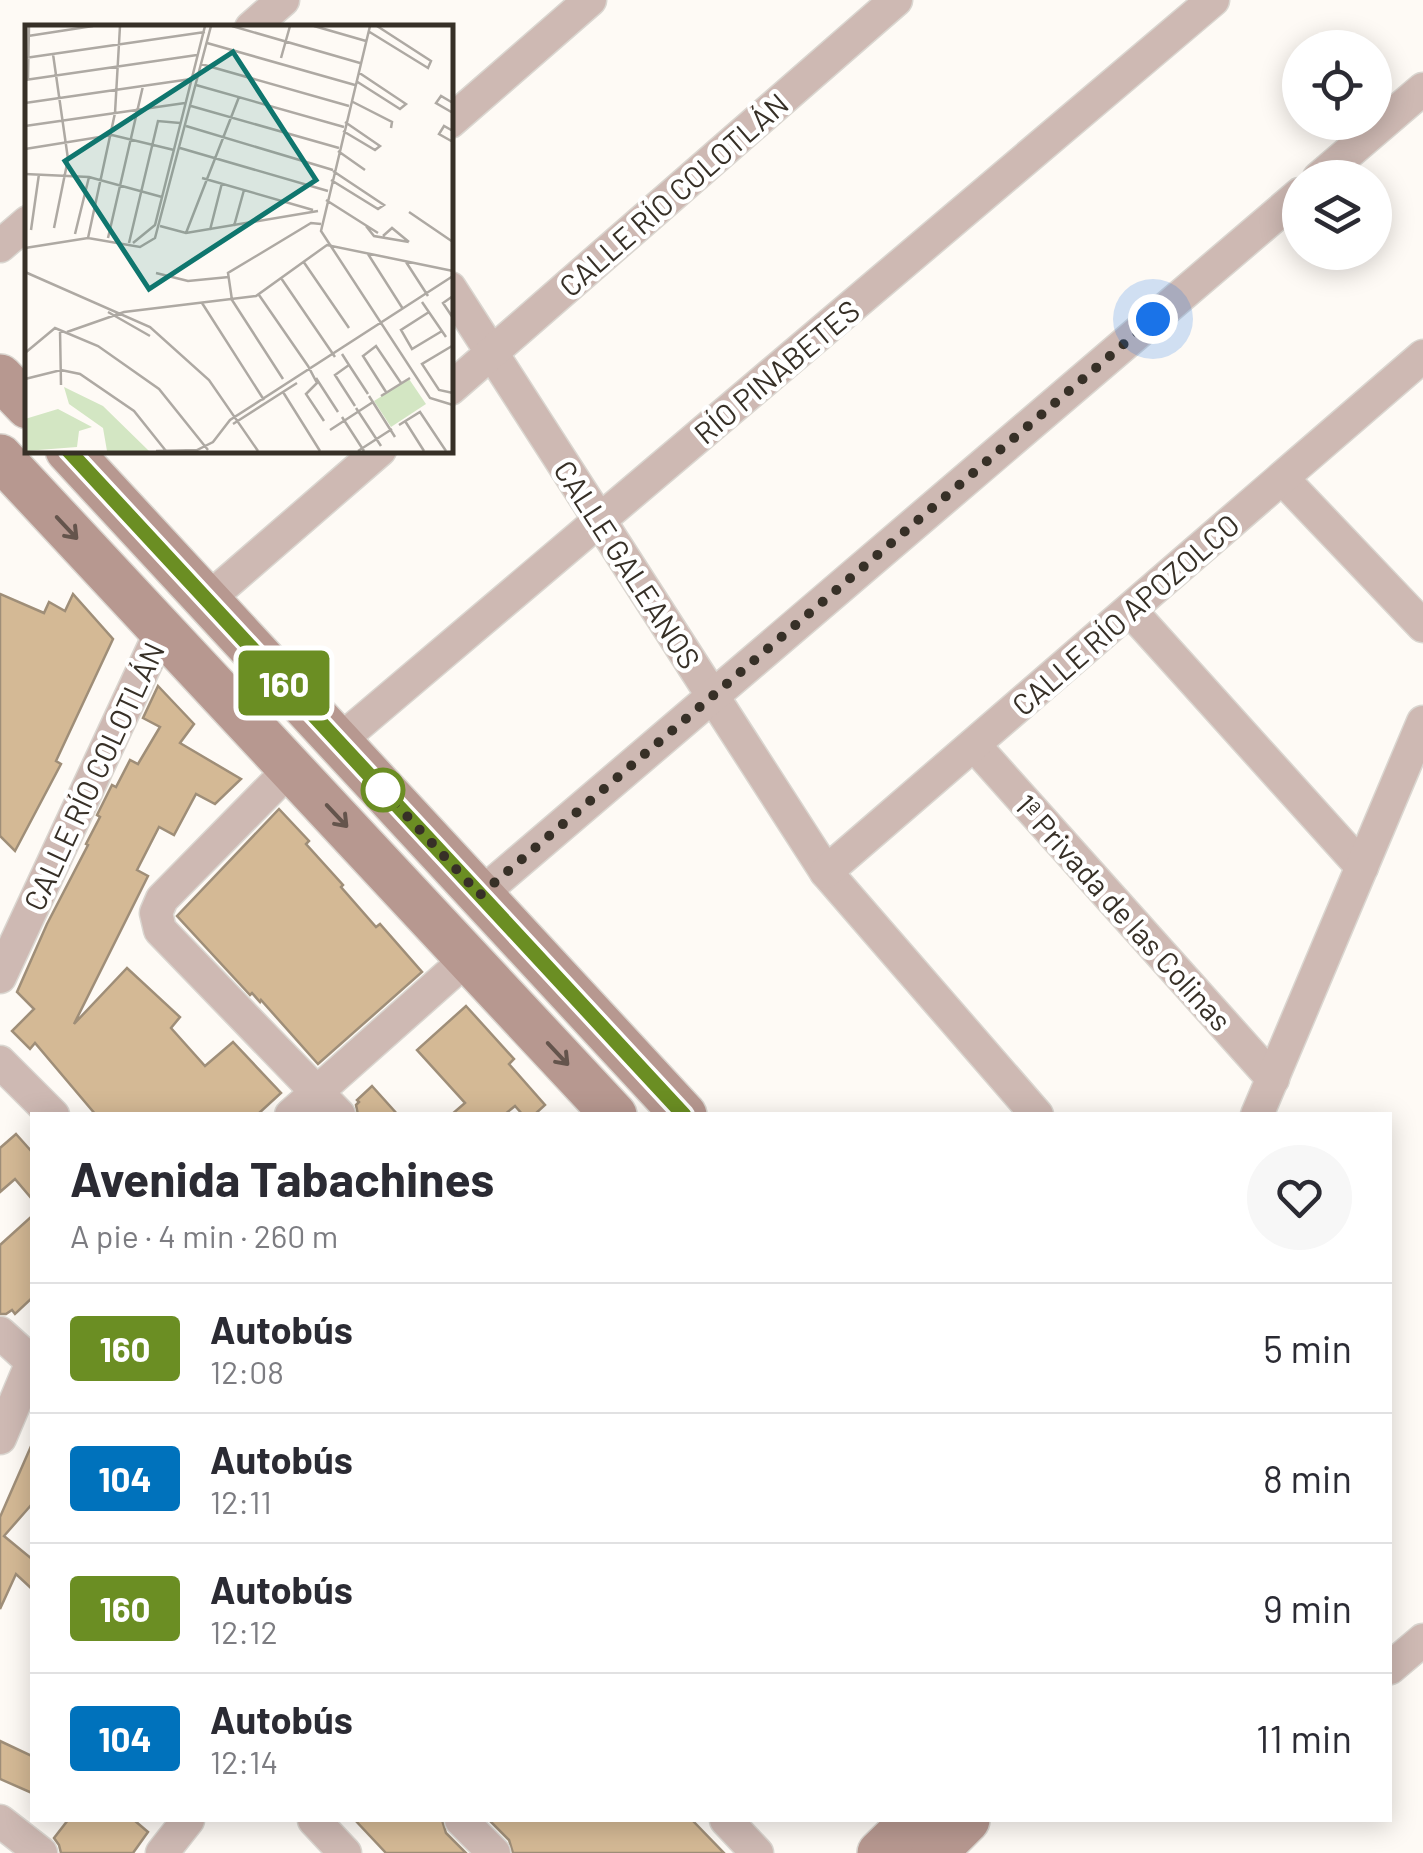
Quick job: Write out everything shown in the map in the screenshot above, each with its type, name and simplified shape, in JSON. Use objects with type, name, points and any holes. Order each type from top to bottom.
[{"type":"street","points":[[254,25],[283,0]]},
{"type":"street","points":[[452,120],[590,0]]},
{"type":"street","name":"CALLE RÍO COLOTLÁN","points":[[452,387],[896,0]]},
{"type":"street","name":"RÍO PINABETES","points":[[338,742],[1213,0]]},
{"type":"street","points":[[1340,160],[1423,88]]},
{"type":"street","points":[[480,895],[1282,209]]},
{"type":"street","points":[[0,246],[25,225]]},
{"type":"street","name":"CALLE GALEANOS","points":[[452,291],[826,872],[1034,1112]]},
{"type":"street","name":"CALLE RÍO APOZOLCO","points":[[826,872],[1423,356]]},
{"type":"street","points":[[0,377],[25,403]]},
{"type":"street","points":[[72,452],[681,1112]]},
{"type":"street","points":[[207,600],[378,452]]},
{"type":"street","points":[[0,457],[611,1112]]},
{"type":"street","points":[[1282,478],[1423,626]]},
{"type":"street","points":[[1130,610],[1362,867]]},
{"type":"street","name":"CALLE RÍO COLOTLÁN","points":[[0,977],[162,629]]},
{"type":"street","points":[[1258,1112],[1423,722]]},
{"type":"street","name":"1ª Privada de las Colinas","points":[[974,745],[1273,1079]]},
{"type":"street","points":[[291,768],[162,899],[156,913],[160,930],[328,1104]]},
{"type":"street","points":[[300,1112],[328,1104],[469,957]]},
{"type":"street","points":[[0,1062],[50,1112]]},
{"type":"street","points":[[0,1333],[30,1360]]},
{"type":"street","points":[[0,1438],[30,1367]]},
{"type":"street","points":[[1392,1666],[1423,1640]]},
{"type":"street","points":[[0,1821],[41,1853]]},
{"type":"street","points":[[162,1853],[186,1822]]},
{"type":"street","points":[[316,1822],[345,1853]]},
{"type":"street","points":[[463,1822],[494,1853]]},
{"type":"street","points":[[728,1822],[757,1853]]},
{"type":"street","points":[[880,1853],[912,1822]]},
{"type":"street","points":[[934,1853],[965,1822]]},
{"type":"building","points":[[0,594],[44,613],[49,602],[65,611],[73,594],[113,639],[56,761],[61,764],[15,851],[0,836]]},
{"type":"building","points":[[158,686],[194,724],[180,743],[241,779],[215,804],[196,794],[174,835],[159,827],[137,870],[148,876],[74,1024],[127,968],[180,1017],[171,1028],[205,1066],[233,1042],[281,1093],[260,1112],[93,1112],[35,1043],[30,1049],[12,1031],[34,1009],[17,992],[88,845],[100,817],[97,815],[112,785],[116,787],[130,760],[138,764],[160,727],[143,718]]},
{"type":"building","points":[[279,809],[376,927],[380,924],[422,972],[318,1064],[177,916]]},
{"type":"building","points":[[466,1006],[514,1059],[509,1064],[545,1105],[537,1112],[520,1112],[515,1106],[508,1112],[454,1112],[465,1103],[417,1050]]},
{"type":"building","points":[[372,1086],[395,1112],[357,1112],[357,1100]]},
{"type":"building","points":[[16,1134],[30,1150],[30,1197],[15,1179],[0,1192],[0,1148]]},
{"type":"building","points":[[30,1218],[30,1300],[15,1314],[12,1310],[0,1314],[0,1245]]},
{"type":"building","points":[[30,1449],[30,1506],[4,1536],[30,1557],[30,1587],[16,1574],[0,1609],[0,1517]]},
{"type":"building","points":[[0,1741],[30,1755],[30,1792],[0,1779]]},
{"type":"building","points":[[66,1822],[136,1822],[148,1832],[133,1853],[61,1853],[54,1838]]},
{"type":"building","points":[[357,1822],[443,1822],[446,1833],[466,1853],[386,1853]]},
{"type":"building","points":[[491,1822],[694,1822],[724,1853],[513,1853],[509,1840]]},
{"type":"bus line","name":"160","points":[[70,452],[681,1112]]},
{"type":"route","points":[[383,790],[480,895],[1153,319]]}]
